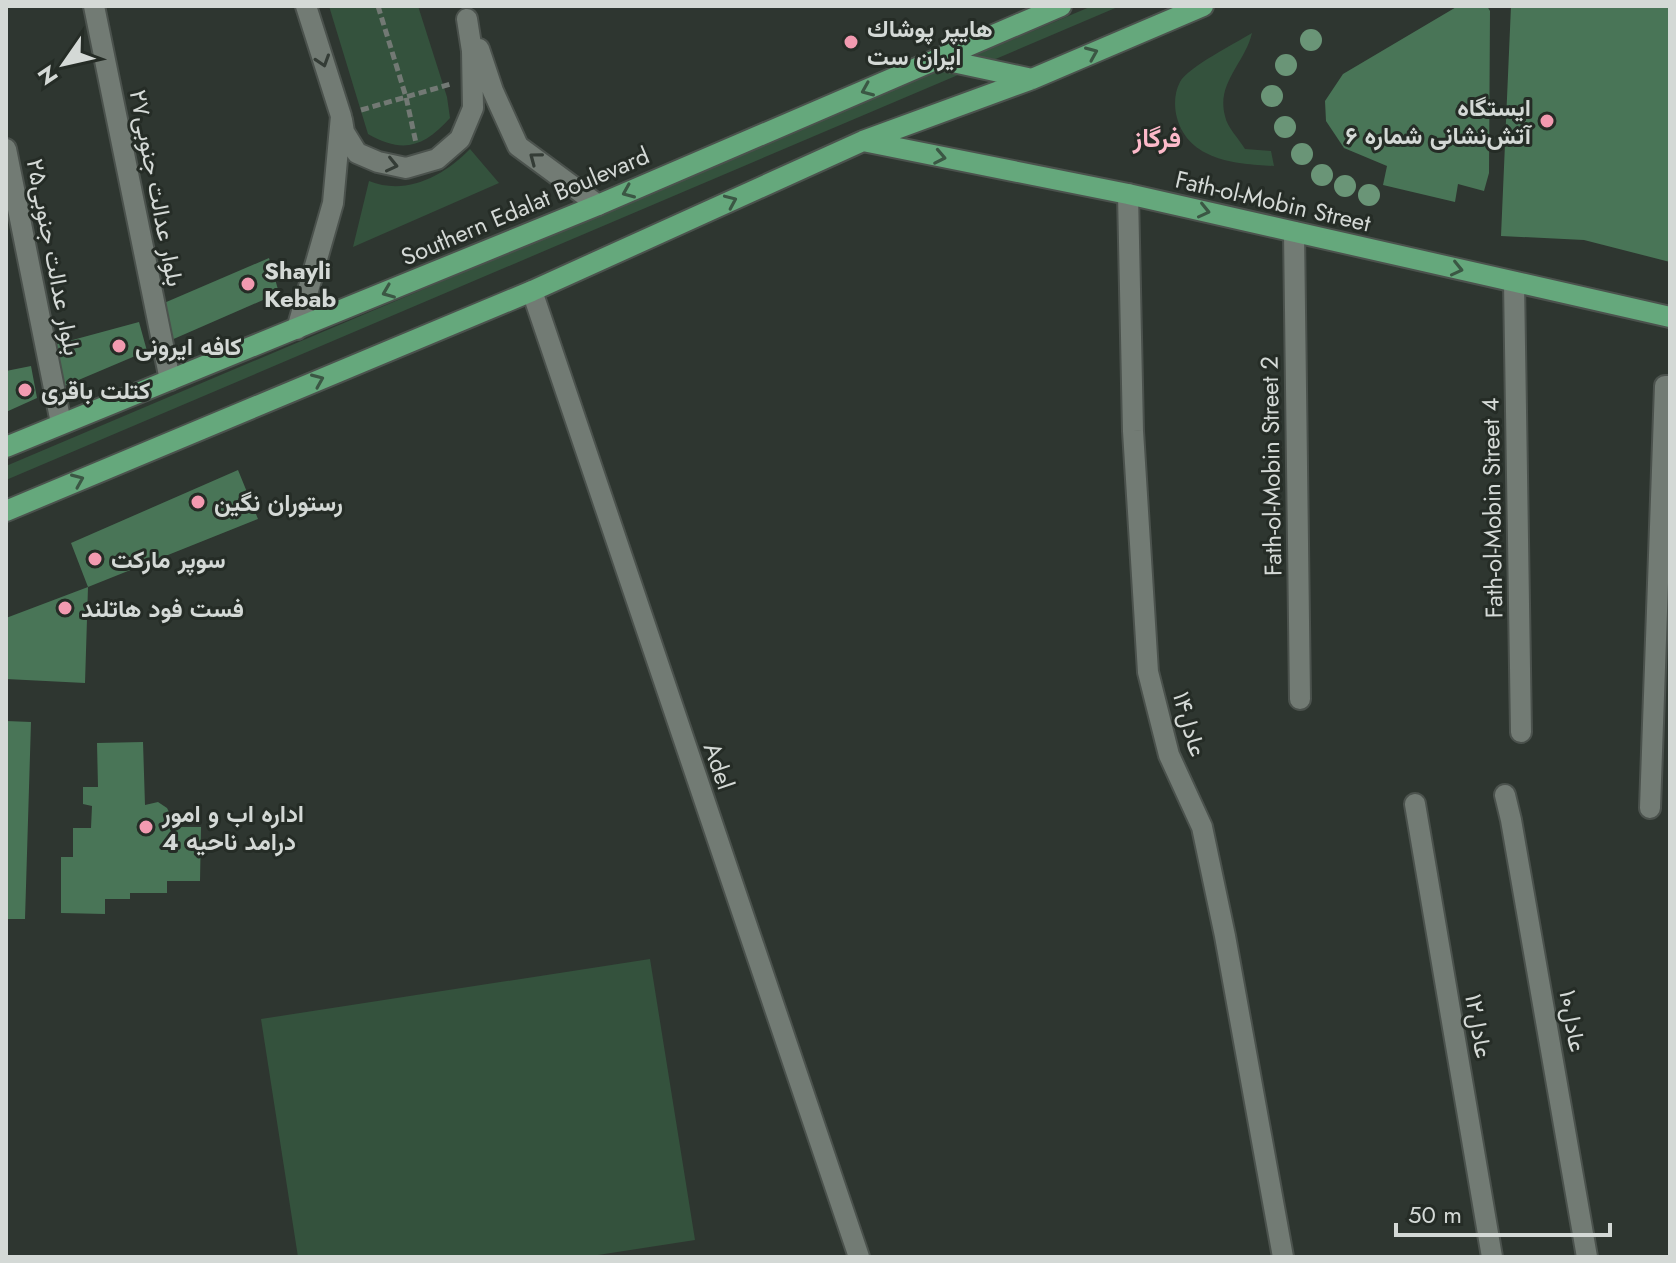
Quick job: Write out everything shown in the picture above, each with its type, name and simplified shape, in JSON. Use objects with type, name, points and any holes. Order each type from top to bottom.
[{"type":"main road","name":"Southern Edalat Boulevard","points":[[6,447],[598,205],[1061,6]]},
{"type":"main road","points":[[6,511],[532,291],[863,141],[1032,79],[1203,6]]},
{"type":"main road","points":[[939,59],[1032,79]]},
{"type":"main road","name":"Fath-ol-Mobin Street","points":[[863,141],[1128,194],[1670,317]]},
{"type":"street","name":"بلوار عدالت جنوبی۲۷","points":[[94,6],[170,380]]},
{"type":"street","points":[[306,6],[344,132],[357,153],[378,162],[406,168],[437,159],[460,139],[473,108],[474,78],[465,12]]},
{"type":"street","points":[[465,12],[493,91],[518,146],[598,205]]},
{"type":"street","points":[[297,329],[333,203],[341,116]]},
{"type":"street","name":"بلوار عدالت جنوبی۲۵","points":[[6,149],[61,423]]},
{"type":"street","name":"عادل۱۴","points":[[1128,194],[1133,431],[1148,672],[1169,755],[1202,827],[1225,936],[1283,1257]]},
{"type":"street","name":"Fath-ol-Mobin Street 2","points":[[1294,232],[1300,699]]},
{"type":"street","name":"Fath-ol-Mobin Street 4","points":[[1514,282],[1521,732]]},
{"type":"street","name":"Adel","points":[[532,291],[859,1257]]},
{"type":"street","points":[[1650,808],[1665,386],[1670,386]]},
{"type":"street","name":"عادل۱۰","points":[[1505,795],[1587,1257]]},
{"type":"street","name":"عادل۱۲","points":[[1415,804],[1492,1257]]},
{"type":"path","points":[[378,6],[406,97],[421,164]]},
{"type":"path","points":[[341,116],[474,78]]},
{"type":"green space","points":[[329,6],[418,6],[447,97],[450,118],[431,136],[402,145],[368,134]]},
{"type":"green space","points":[[1092,6],[1120,6],[6,480],[6,466]]},
{"type":"green space","points":[[1252,33],[1228,83],[1223,104],[1226,120],[1245,149],[1271,151],[1274,166],[1245,164],[1203,152],[1183,132],[1176,114],[1177,91],[1185,76]]},
{"type":"green space","points":[[470,149],[499,183],[353,247],[369,181],[397,186],[424,181],[448,168]]},
{"type":"green space","points":[[650,959],[695,1240],[585,1257],[298,1257],[261,1019]]},
{"type":"building","points":[[1458,6],[1487,6],[1490,11],[1489,173],[1484,191],[1458,184],[1455,202],[1383,185],[1387,166],[1344,148],[1326,121],[1325,101],[1343,74]]},
{"type":"building","points":[[1511,6],[1670,6],[1670,262],[1584,240],[1501,236]]},
{"type":"building","points":[[269,258],[279,293],[169,341],[164,303]]},
{"type":"building","points":[[139,322],[147,351],[62,387],[54,345]]},
{"type":"building","points":[[31,366],[37,398],[6,412],[6,371]]},
{"type":"building","points":[[238,470],[258,519],[88,587],[71,543]]},
{"type":"building","points":[[88,587],[85,683],[6,679],[6,618]]},
{"type":"building","points":[[6,721],[31,722],[25,919],[6,919]]},
{"type":"building","name":"اداره اب و امور درامد ناحیه 4","points":[[143,742],[145,805],[158,802],[167,808],[171,827],[201,827],[200,881],[167,881],[167,893],[130,893],[130,899],[105,899],[105,914],[61,913],[61,857],[73,857],[73,828],[91,828],[92,806],[83,804],[83,787],[98,787],[97,743]]},
{"type":"place","name":"هايپر پوشاك ايران ست","points":[[851,42]]},
{"type":"place","name":"ایستگاه آتش‌نشانی شماره ۶","points":[[1547,121]]},
{"type":"place","name":"Shayli Kebab","points":[[248,284]]},
{"type":"place","name":"کافه ایرونی","points":[[119,346]]},
{"type":"place","name":"کتلت باقری","points":[[25,390]]},
{"type":"place","name":"رستوران نگین","points":[[198,502]]},
{"type":"place","name":"سوپر مارکت","points":[[95,559]]},
{"type":"place","name":"فست فود هاتلند","points":[[65,608]]},
{"type":"place","name":"اداره اب و امور درامد ناحیه 4","points":[[146,827]]},
{"type":"district","name":"فرگاز","points":[[1157,138]]}]
